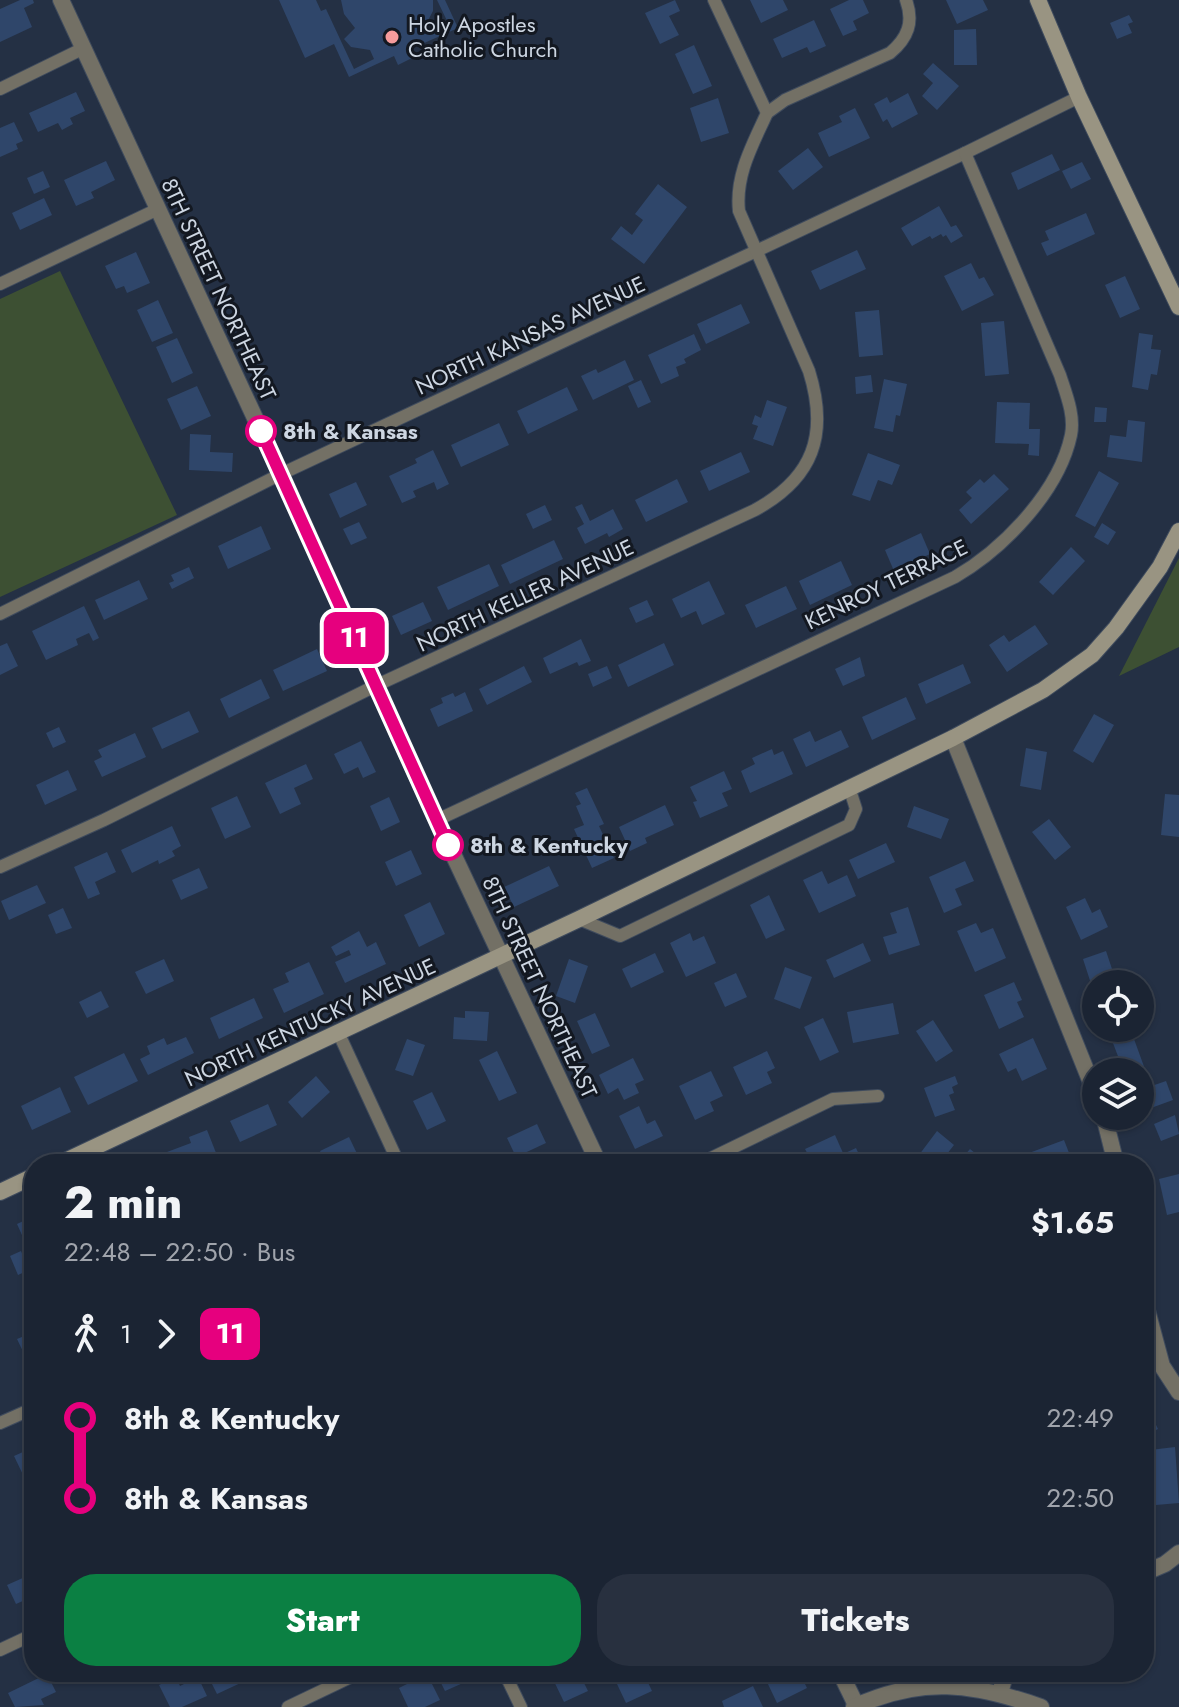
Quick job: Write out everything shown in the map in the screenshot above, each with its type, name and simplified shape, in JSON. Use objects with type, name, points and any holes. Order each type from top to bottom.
[{"type":"main road","points":[[1038,0],[1079,97],[1179,307]]},
{"type":"main road","name":"NORTH KENTUCKY AVENUE","points":[[80,1154],[579,919],[953,738],[1043,690],[1092,655],[1140,598],[1179,531]]},
{"type":"main road","points":[[0,1192],[24,1181]]},
{"type":"street","name":"8TH STREET NORTHEAST","points":[[61,0],[281,474],[375,686],[594,1154]]},
{"type":"street","points":[[714,0],[767,113],[785,100],[890,53],[909,28],[906,0]]},
{"type":"street","points":[[0,89],[84,48]]},
{"type":"street","name":"NORTH KANSAS AVENUE","points":[[0,614],[281,474],[1079,97]]},
{"type":"street","name":"NORTH KELLER AVENUE","points":[[0,867],[104,820],[375,686],[755,510],[785,492],[808,464],[816,440],[819,415],[809,371],[739,211],[738,189],[750,150],[767,113]]},
{"type":"street","name":"KENROY TERRACE","points":[[437,820],[955,577],[1002,545],[1023,520],[1064,458],[1071,433],[1070,408],[1060,375],[965,153]]},
{"type":"street","points":[[0,284],[158,209]]},
{"type":"street","points":[[953,738],[1082,1060]]},
{"type":"street","points":[[579,919],[620,936],[743,878],[849,825],[856,809],[849,787]]},
{"type":"street","points":[[338,1032],[394,1154]]},
{"type":"street","points":[[720,1154],[833,1099],[878,1096]]},
{"type":"street","points":[[1108,1130],[1114,1154]]},
{"type":"street","points":[[1154,1341],[1162,1366],[1179,1392]]},
{"type":"street","points":[[0,1423],[24,1412]]},
{"type":"street","points":[[1154,1569],[1179,1553]]},
{"type":"street","points":[[0,1650],[24,1639]]},
{"type":"street","points":[[288,1707],[340,1682]]},
{"type":"street","points":[[509,1682],[521,1707]]},
{"type":"street","points":[[845,1682],[856,1707],[896,1690],[930,1685],[963,1686],[1000,1693],[1041,1707]]},
{"type":"street","points":[[1000,1693],[1003,1682]]},
{"type":"green space","points":[[60,271],[177,515],[0,597],[0,299]]},
{"type":"green space","points":[[1179,558],[1179,647],[1119,676]]},
{"type":"building","points":[[20,0],[33,0],[34,3],[24,8],[32,27],[0,42],[0,9]]},
{"type":"building","name":"Holy Apostles Catholic Church","points":[[279,0],[316,0],[321,11],[326,9],[354,69],[374,59],[370,50],[351,47],[344,39],[355,28],[344,14],[341,0],[433,0],[433,11],[425,26],[429,34],[449,25],[437,0],[445,0],[458,28],[413,48],[416,56],[398,65],[394,56],[349,77],[334,44],[305,58]]},
{"type":"building","points":[[675,0],[680,11],[669,16],[679,35],[660,44],[645,13]]},
{"type":"building","points":[[750,0],[783,0],[788,10],[761,23]]},
{"type":"building","points":[[849,0],[863,0],[869,13],[853,21],[857,30],[843,36],[830,9]]},
{"type":"building","points":[[946,0],[983,0],[988,10],[957,24]]},
{"type":"building","points":[[1129,15],[1133,22],[1128,24],[1132,33],[1117,39],[1110,23]]},
{"type":"building","points":[[814,20],[826,46],[810,53],[807,47],[782,58],[773,39]]},
{"type":"building","points":[[976,29],[977,65],[954,65],[954,30]]},
{"type":"building","points":[[694,45],[712,86],[693,94],[675,54]]},
{"type":"building","points":[[933,63],[959,86],[937,110],[922,96],[933,83],[923,74]]},
{"type":"building","points":[[76,92],[85,111],[70,118],[73,124],[62,130],[58,123],[38,132],[29,113]]},
{"type":"building","points":[[908,93],[918,114],[892,128],[887,119],[883,122],[874,104],[887,97],[890,103]]},
{"type":"building","points":[[718,98],[729,133],[701,142],[690,108]]},
{"type":"building","points":[[855,108],[870,138],[829,157],[818,133],[842,122],[839,116]]},
{"type":"building","points":[[14,122],[23,141],[16,144],[18,149],[0,157],[0,128]]},
{"type":"building","points":[[808,148],[823,167],[793,190],[778,171]]},
{"type":"building","points":[[1052,154],[1060,170],[1018,190],[1011,173]]},
{"type":"building","points":[[106,161],[115,180],[91,192],[94,198],[76,206],[64,180]]},
{"type":"building","points":[[1082,162],[1091,179],[1071,189],[1062,171]]},
{"type":"building","points":[[43,171],[50,187],[34,194],[27,178]]},
{"type":"building","points":[[658,184],[687,207],[644,264],[611,239],[621,226],[632,235],[643,220],[635,214]]},
{"type":"building","points":[[44,198],[52,215],[20,230],[12,213]]},
{"type":"building","points":[[939,206],[951,227],[956,225],[963,236],[951,243],[946,235],[932,239],[930,236],[912,246],[901,228]]},
{"type":"building","points":[[1086,213],[1095,234],[1047,256],[1041,243],[1049,240],[1045,231]]},
{"type":"building","points":[[857,250],[866,269],[820,290],[811,271]]},
{"type":"building","points":[[136,252],[150,283],[127,293],[124,286],[116,289],[105,266]]},
{"type":"building","points":[[971,263],[979,279],[984,277],[994,295],[962,311],[944,276]]},
{"type":"building","points":[[1125,276],[1140,309],[1120,318],[1105,285]]},
{"type":"building","points":[[158,300],[173,333],[152,342],[137,310]]},
{"type":"building","points":[[741,304],[750,323],[706,344],[697,324]]},
{"type":"building","points":[[879,310],[883,355],[859,357],[855,312]]},
{"type":"building","points":[[1004,321],[1009,374],[985,376],[981,323]]},
{"type":"building","points":[[1139,333],[1153,335],[1151,349],[1161,350],[1157,375],[1151,374],[1148,390],[1132,387]]},
{"type":"building","points":[[694,334],[701,350],[676,367],[679,376],[661,384],[648,355]]},
{"type":"building","points":[[177,338],[193,373],[172,383],[156,347]]},
{"type":"building","points":[[625,360],[634,380],[593,400],[581,376],[596,369],[598,373]]},
{"type":"building","points":[[871,375],[873,392],[856,394],[855,377]]},
{"type":"building","points":[[884,379],[907,384],[893,432],[874,428]]},
{"type":"building","points":[[641,380],[651,402],[638,408],[628,386]]},
{"type":"building","points":[[197,386],[211,416],[181,430],[167,399]]},
{"type":"building","points":[[567,387],[578,410],[528,434],[517,411]]},
{"type":"building","points":[[767,400],[787,407],[773,446],[753,439],[758,426],[752,424],[755,415],[761,418]]},
{"type":"building","points":[[997,402],[1030,403],[1029,429],[1040,429],[1039,456],[1028,455],[1029,444],[995,443]]},
{"type":"building","points":[[1095,407],[1107,408],[1106,422],[1094,422]]},
{"type":"building","points":[[1128,420],[1145,422],[1142,462],[1107,457],[1110,435],[1126,437]]},
{"type":"building","points":[[499,423],[509,445],[461,467],[451,445]]},
{"type":"building","points":[[190,434],[211,435],[210,452],[233,453],[232,472],[189,470]]},
{"type":"building","points":[[433,450],[449,484],[437,490],[434,482],[413,491],[416,497],[402,503],[389,476],[417,463],[415,459]]},
{"type":"building","points":[[741,452],[750,472],[709,491],[700,471]]},
{"type":"building","points":[[868,453],[900,465],[892,485],[878,480],[870,501],[852,495]]},
{"type":"building","points":[[1099,471],[1119,483],[1095,527],[1075,516]]},
{"type":"building","points":[[994,474],[1009,489],[971,524],[959,510],[972,498],[966,492],[980,479],[984,483]]},
{"type":"building","points":[[677,479],[688,502],[646,522],[635,500]]},
{"type":"building","points":[[356,482],[367,505],[340,518],[329,494]]},
{"type":"building","points":[[582,504],[590,521],[613,509],[623,529],[585,544],[577,528],[584,524],[575,507]]},
{"type":"building","points":[[545,505],[552,520],[533,529],[526,514]]},
{"type":"building","points":[[359,522],[367,538],[351,545],[343,529]]},
{"type":"building","points":[[1102,523],[1116,532],[1108,545],[1094,537]]},
{"type":"building","points":[[261,526],[271,549],[228,569],[218,546]]},
{"type":"building","points":[[921,533],[930,554],[894,571],[885,550]]},
{"type":"building","points":[[554,540],[563,559],[510,584],[501,565]]},
{"type":"building","points":[[1071,547],[1085,561],[1053,595],[1039,582]]},
{"type":"building","points":[[841,561],[852,585],[810,605],[799,581]]},
{"type":"building","points":[[489,564],[499,586],[448,610],[437,587]]},
{"type":"building","points":[[189,567],[194,578],[172,589],[169,583],[174,581],[171,575]]},
{"type":"building","points":[[139,580],[148,599],[104,620],[95,600]]},
{"type":"building","points":[[709,581],[725,614],[702,625],[696,611],[681,618],[672,599]]},
{"type":"building","points":[[786,586],[797,609],[756,628],[745,605]]},
{"type":"building","points":[[647,600],[654,615],[636,623],[629,608]]},
{"type":"building","points":[[423,602],[432,621],[401,635],[392,616]]},
{"type":"building","points":[[84,606],[99,638],[93,641],[89,633],[76,639],[78,645],[46,660],[32,631]]},
{"type":"building","points":[[1035,625],[1048,644],[1007,672],[989,645],[1004,635],[1009,642]]},
{"type":"building","points":[[581,639],[591,661],[579,666],[577,662],[550,674],[543,658]]},
{"type":"building","points":[[7,643],[18,666],[0,675],[0,646]]},
{"type":"building","points":[[664,643],[674,665],[628,687],[618,665]]},
{"type":"building","points":[[317,649],[327,671],[283,691],[273,670]]},
{"type":"building","points":[[860,657],[865,676],[843,686],[835,669]]},
{"type":"building","points":[[963,664],[971,683],[926,704],[918,684]]},
{"type":"building","points":[[524,666],[532,682],[487,705],[479,689]]},
{"type":"building","points":[[607,666],[612,678],[593,687],[588,674]]},
{"type":"building","points":[[261,679],[270,698],[229,718],[220,699]]},
{"type":"building","points":[[465,692],[473,711],[438,727],[430,709],[443,703],[441,698],[453,693],[455,697]]},
{"type":"building","points":[[906,697],[916,719],[872,740],[862,717]]},
{"type":"building","points":[[189,711],[199,732],[162,749],[152,728]]},
{"type":"building","points":[[1094,714],[1114,725],[1093,763],[1073,751]]},
{"type":"building","points":[[59,727],[66,742],[53,748],[46,733]]},
{"type":"building","points":[[841,730],[849,747],[806,767],[793,739],[810,731],[815,742]]},
{"type":"building","points":[[135,733],[146,757],[102,777],[94,761],[102,757],[98,750]]},
{"type":"building","points":[[361,741],[376,772],[363,778],[358,767],[344,774],[334,754]]},
{"type":"building","points":[[1026,748],[1047,752],[1041,790],[1020,786]]},
{"type":"building","points":[[772,749],[774,755],[783,751],[793,774],[750,793],[741,771],[755,764],[752,758]]},
{"type":"building","points":[[306,764],[313,779],[294,788],[301,804],[280,814],[265,783]]},
{"type":"building","points":[[68,770],[77,790],[45,805],[36,785]]},
{"type":"building","points":[[724,771],[732,789],[722,793],[728,806],[700,818],[690,787]]},
{"type":"building","points":[[587,788],[604,824],[599,826],[614,858],[592,868],[574,829],[584,825],[576,806],[581,804],[575,793]]},
{"type":"building","points":[[1165,794],[1179,795],[1179,837],[1161,835]]},
{"type":"building","points":[[237,796],[251,827],[225,839],[211,808]]},
{"type":"building","points":[[389,797],[400,822],[381,831],[370,806]]},
{"type":"building","points":[[665,805],[674,825],[645,838],[647,843],[630,851],[619,827]]},
{"type":"building","points":[[914,806],[949,819],[941,839],[907,827]]},
{"type":"building","points":[[1049,819],[1071,847],[1055,860],[1032,832]]},
{"type":"building","points":[[172,826],[181,846],[172,851],[175,856],[159,864],[158,860],[132,873],[121,850]]},
{"type":"building","points":[[886,843],[895,862],[858,879],[849,860]]},
{"type":"building","points":[[411,850],[422,874],[396,886],[385,862]]},
{"type":"building","points":[[107,852],[116,872],[95,882],[100,894],[88,899],[74,867]]},
{"type":"building","points":[[965,861],[974,881],[955,889],[962,905],[944,913],[929,877]]},
{"type":"building","points":[[549,866],[559,886],[514,907],[504,887]]},
{"type":"building","points":[[199,868],[208,888],[181,900],[172,880]]},
{"type":"building","points":[[822,871],[828,884],[847,875],[856,896],[819,913],[803,880]]},
{"type":"building","points":[[37,885],[46,903],[9,920],[1,901]]},
{"type":"building","points":[[769,895],[785,930],[766,939],[750,905]]},
{"type":"building","points":[[1085,898],[1092,913],[1100,909],[1108,927],[1081,940],[1066,907]]},
{"type":"building","points":[[430,902],[445,934],[419,947],[404,915]]},
{"type":"building","points":[[908,907],[920,945],[889,955],[883,937],[897,933],[890,913]]},
{"type":"building","points":[[63,908],[72,928],[56,934],[48,915]]},
{"type":"building","points":[[976,923],[981,933],[993,928],[1006,958],[975,972],[957,931]]},
{"type":"building","points":[[359,931],[367,947],[376,942],[386,964],[345,983],[335,962],[351,955],[349,950],[336,956],[331,947]]},
{"type":"building","points":[[690,933],[693,941],[704,936],[716,963],[686,977],[670,943]]},
{"type":"building","points":[[863,943],[871,961],[834,978],[826,960]]},
{"type":"building","points":[[1106,951],[1112,970],[1087,970],[1083,959]]},
{"type":"building","points":[[655,953],[664,972],[631,988],[622,969]]},
{"type":"building","points":[[164,959],[174,981],[146,994],[135,972]]},
{"type":"building","points":[[569,959],[588,966],[575,1003],[556,996]]},
{"type":"building","points":[[309,962],[324,994],[284,1013],[273,989],[289,982],[285,973]]},
{"type":"building","points":[[785,967],[812,977],[800,1009],[774,999]]},
{"type":"building","points":[[736,973],[747,997],[725,1007],[714,983]]},
{"type":"building","points":[[1014,982],[1022,1000],[1017,1002],[1024,1017],[999,1029],[984,995]]},
{"type":"building","points":[[101,991],[109,1007],[87,1018],[79,1002]]},
{"type":"building","points":[[254,998],[263,1018],[219,1039],[210,1018]]},
{"type":"building","points":[[893,1003],[899,1034],[853,1043],[847,1012]]},
{"type":"building","points":[[465,1011],[489,1012],[487,1041],[453,1039],[454,1017],[465,1018]]},
{"type":"building","points":[[595,1013],[610,1046],[592,1054],[577,1021]]},
{"type":"building","points":[[823,1018],[839,1052],[820,1061],[804,1027]]},
{"type":"building","points":[[933,1020],[953,1051],[936,1062],[916,1031]]},
{"type":"building","points":[[186,1037],[194,1053],[148,1075],[140,1059],[150,1054],[147,1046],[164,1038],[167,1045]]},
{"type":"building","points":[[1033,1038],[1047,1069],[1022,1081],[1016,1068],[1008,1072],[999,1054]]},
{"type":"building","points":[[407,1039],[425,1045],[413,1076],[395,1070]]},
{"type":"building","points":[[1113,1042],[1135,1042],[1141,1058],[1119,1058]]},
{"type":"building","points":[[497,1051],[517,1093],[499,1101],[479,1060]]},
{"type":"building","points":[[767,1051],[775,1068],[767,1072],[772,1083],[746,1095],[733,1067]]},
{"type":"building","points":[[124,1053],[138,1081],[88,1105],[74,1077]]},
{"type":"building","points":[[633,1058],[644,1080],[635,1084],[639,1093],[624,1100],[618,1088],[608,1094],[599,1075]]},
{"type":"building","points":[[711,1071],[723,1096],[710,1102],[714,1111],[695,1120],[679,1086]]},
{"type":"building","points":[[316,1076],[330,1092],[302,1118],[288,1102]]},
{"type":"building","points":[[955,1076],[958,1084],[952,1087],[954,1093],[949,1095],[955,1110],[935,1117],[924,1088]]},
{"type":"building","points":[[1166,1081],[1173,1100],[1154,1107],[1154,1085]]},
{"type":"building","points":[[60,1087],[71,1112],[32,1130],[21,1106]]},
{"type":"building","points":[[432,1092],[446,1121],[427,1130],[413,1101]]},
{"type":"building","points":[[268,1104],[277,1125],[240,1142],[230,1121]]},
{"type":"building","points":[[639,1106],[647,1124],[655,1120],[663,1136],[635,1149],[619,1116]]},
{"type":"building","points":[[1175,1115],[1179,1134],[1161,1141],[1154,1124]]},
{"type":"building","points":[[537,1124],[546,1143],[522,1154],[515,1154],[507,1138]]},
{"type":"building","points":[[207,1130],[216,1154],[168,1154],[191,1143],[189,1137]]},
{"type":"building","points":[[937,1131],[954,1145],[947,1154],[920,1154]]},
{"type":"building","points":[[835,1135],[843,1153],[808,1154],[805,1149]]},
{"type":"building","points":[[349,1137],[357,1154],[321,1154],[320,1151]]},
{"type":"building","points":[[1064,1140],[1069,1154],[1029,1154]]},
{"type":"building","points":[[856,1148],[859,1154],[843,1154]]},
{"type":"building","points":[[1179,1174],[1179,1212],[1167,1215],[1159,1179]]},
{"type":"building","points":[[24,1221],[24,1240],[17,1224]]},
{"type":"building","points":[[21,1251],[24,1272],[18,1275],[10,1256]]},
{"type":"building","points":[[24,1336],[24,1354],[17,1339]]},
{"type":"building","points":[[1175,1447],[1179,1503],[1156,1505],[1154,1450]]},
{"type":"building","points":[[24,1452],[24,1477],[14,1456]]},
{"type":"building","points":[[24,1577],[24,1600],[16,1604],[7,1585]]},
{"type":"building","points":[[31,1682],[51,1682],[56,1692],[41,1699],[44,1705],[15,1707],[8,1693]]},
{"type":"building","points":[[165,1682],[178,1682],[180,1686],[200,1682],[207,1696],[182,1707],[170,1707],[159,1685]]},
{"type":"building","points":[[211,1682],[243,1682],[217,1694]]},
{"type":"building","points":[[411,1682],[431,1682],[440,1700],[425,1707],[408,1707],[399,1688]]},
{"type":"building","points":[[440,1682],[465,1682],[445,1691]]},
{"type":"building","points":[[554,1682],[586,1682],[584,1683],[588,1691],[564,1702]]},
{"type":"building","points":[[648,1682],[652,1691],[626,1703],[617,1684]]},
{"type":"building","points":[[767,1682],[804,1682],[807,1688],[777,1703]]},
{"type":"building","points":[[753,1686],[763,1707],[724,1707],[722,1701]]},
{"type":"bus line","name":"11","points":[[261,431],[448,845]]},
{"type":"place","name":"Holy Apostles Catholic Church","points":[[392,37]]},
{"type":"place","name":"8th & Kansas","points":[[261,431]]},
{"type":"place","name":"8th & Kentucky","points":[[448,845]]}]
